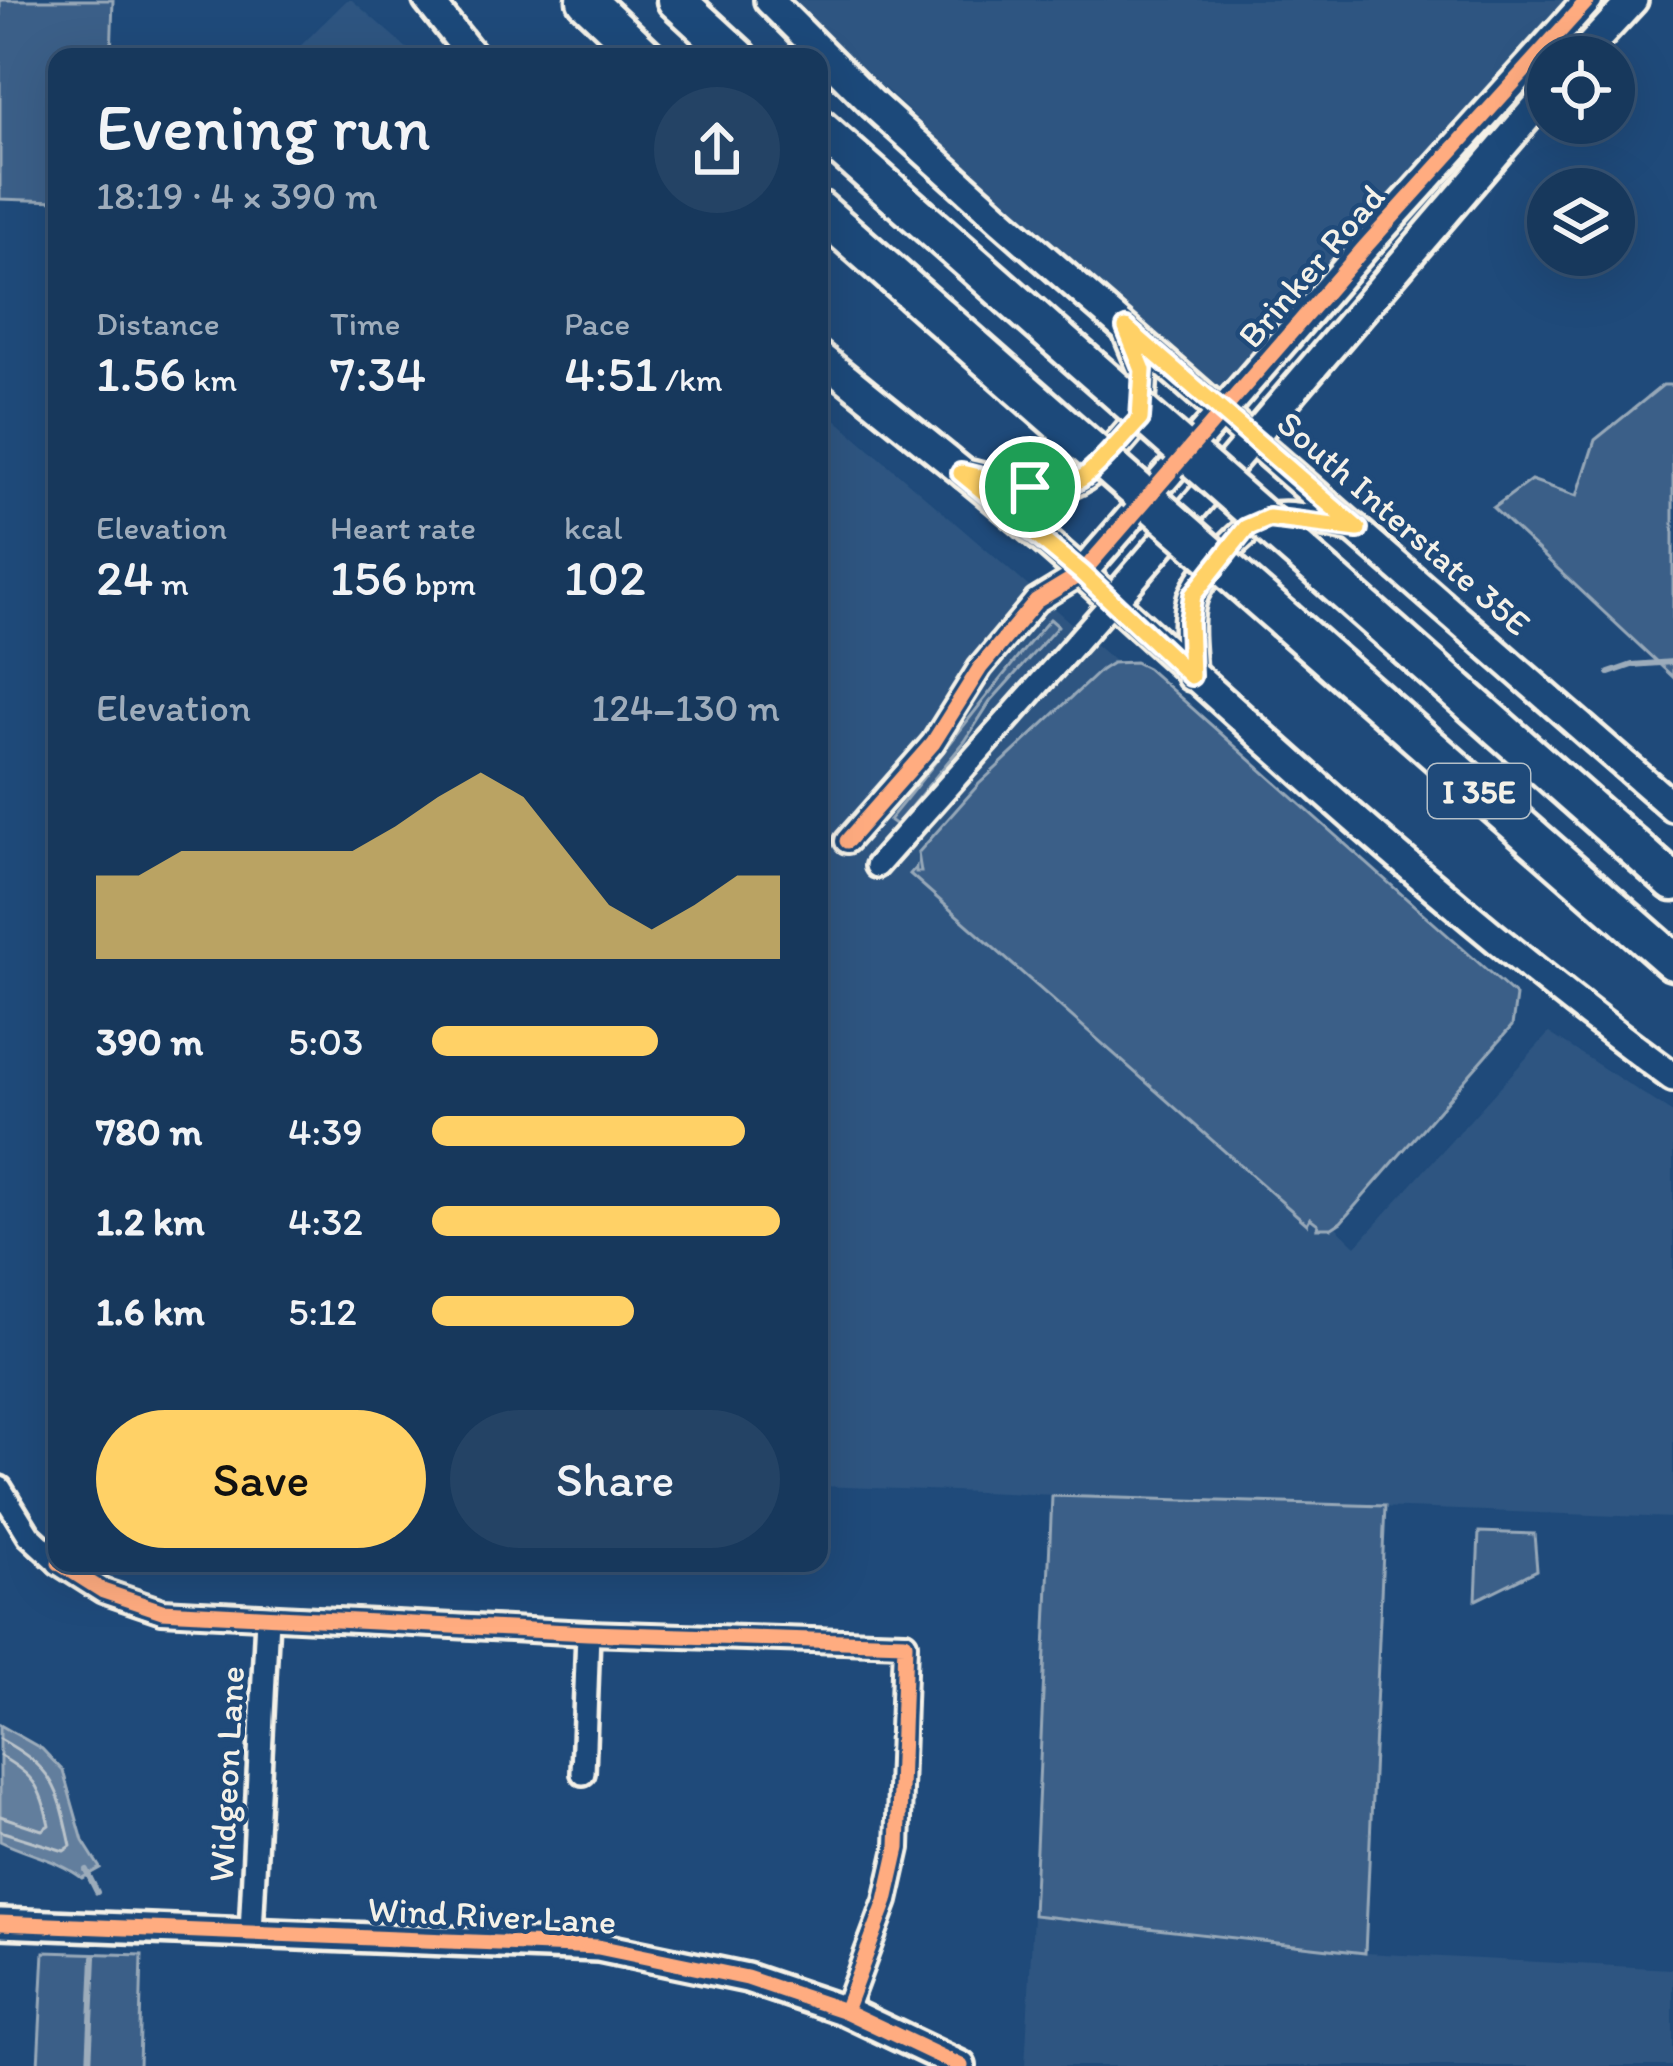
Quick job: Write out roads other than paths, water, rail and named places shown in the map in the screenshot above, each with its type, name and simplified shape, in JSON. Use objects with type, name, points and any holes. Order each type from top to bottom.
[{"type":"highway","points":[[586,0],[637,48]]},
{"type":"highway","points":[[676,0],[728,48]]},
{"type":"highway","name":"I 35E","points":[[828,136],[1673,882]]},
{"type":"highway","name":"I 35E","points":[[828,218],[1673,961]]},
{"type":"main road","points":[[428,0],[465,48]]},
{"type":"main road","name":"South Interstate 35E","points":[[770,0],[818,48]]},
{"type":"main road","name":"Brinker Road","points":[[1082,573],[1588,0]]},
{"type":"main road","points":[[1600,36],[1633,0]]},
{"type":"main road","name":"South Interstate 35E","points":[[828,59],[874,105],[1673,807]]},
{"type":"main road","name":"Brinker Road","points":[[1112,602],[1527,118]]},
{"type":"main road","points":[[1472,128],[1496,154]]},
{"type":"main road","points":[[961,473],[1030,487],[1060,486],[1081,479],[1140,419],[1143,370],[1126,328]]},
{"type":"main road","points":[[828,363],[1082,573],[1191,676],[1554,989],[1673,1077]]},
{"type":"main road","points":[[1191,676],[1193,595],[1246,528],[1269,518],[1358,529]]},
{"type":"main road","name":"Wind River Lane","points":[[0,1923],[598,1947],[726,1973],[845,2011],[961,2066]]},
{"type":"street","points":[[847,841],[933,742],[980,668],[1036,601],[1082,573]]},
{"type":"street","points":[[877,866],[1112,602]]},
{"type":"street","points":[[0,1488],[29,1535],[48,1553]]},
{"type":"street","points":[[74,1572],[103,1591],[162,1611],[588,1633],[905,1643],[898,1849],[886,1901],[845,2011]]},
{"type":"street","name":"Widgeon Lane","points":[[251,1932],[267,1618]]},
{"type":"street","points":[[583,1773],[588,1633]]},
{"type":"water","points":[[0,1725],[42,1749],[63,1771],[83,1841],[100,1868],[82,1878],[0,1841]]},
{"type":"waterway","points":[[1609,673],[1632,665],[1673,662]]},
{"type":"waterway","points":[[86,1870],[97,1892]]},
{"type":"waterway","points":[[89,2066],[94,1957]]}]
